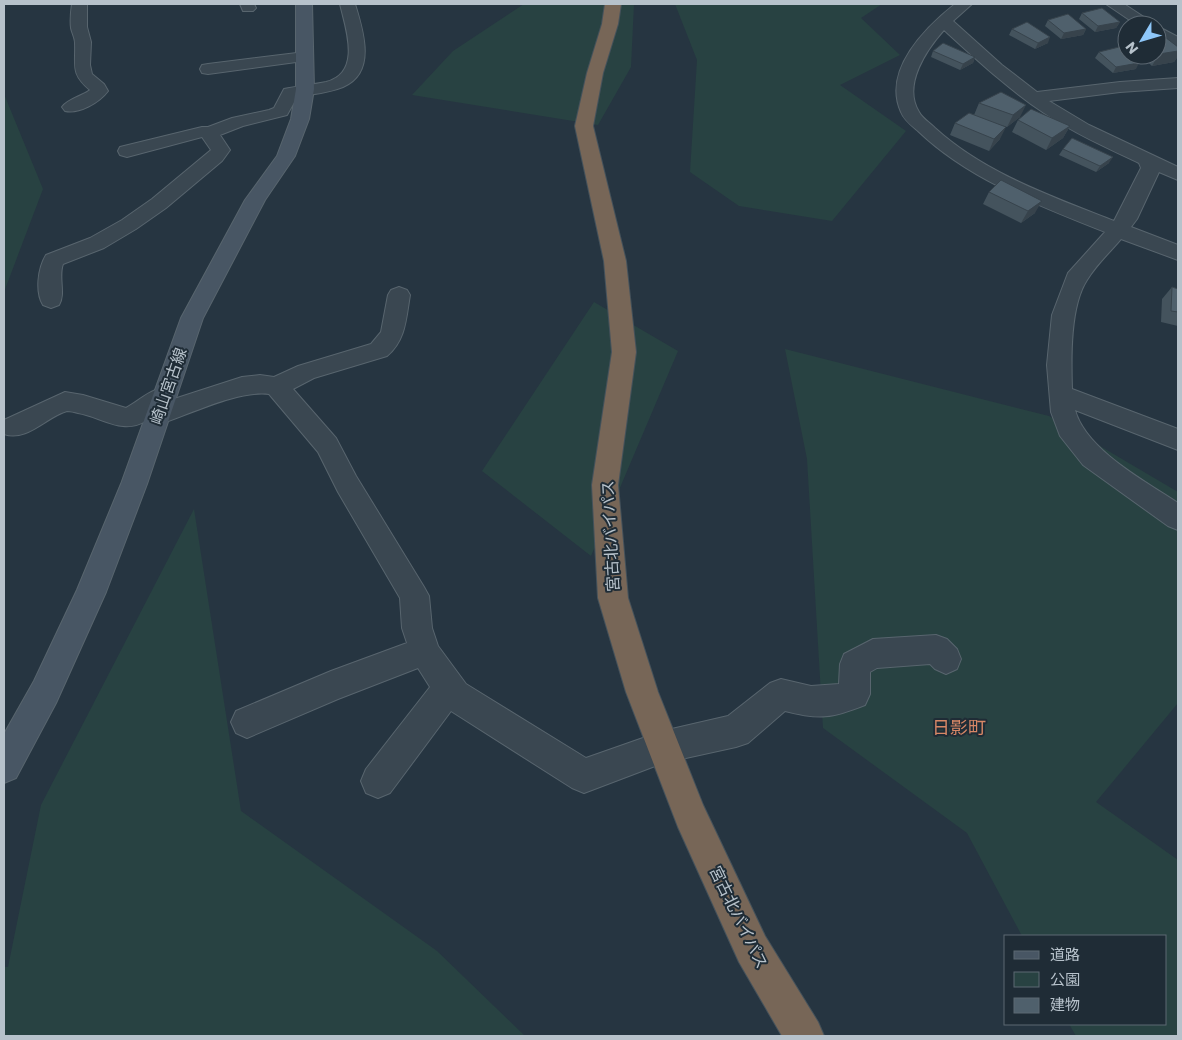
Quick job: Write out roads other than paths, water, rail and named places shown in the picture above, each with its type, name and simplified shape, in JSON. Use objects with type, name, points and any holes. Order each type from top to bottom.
[{"type":"highway","name":"宮古北バイパス","points":[[613,4],[610,24],[595,73],[584,126],[615,262],[624,352],[605,485],[613,598],[642,692],[690,815],[752,949],[804,1036]]},
{"type":"main road","name":"崎山宮古線","points":[[4,766],[45,692],[91,592],[134,484],[192,318],[255,200],[286,156],[300,119],[305,89],[304,4]]},
{"type":"street","points":[[71,107],[99,91],[84,74],[82,65],[84,42],[79,27],[79,4]]},
{"type":"street","points":[[127,151],[202,132],[210,133],[238,122],[276,114],[281,111],[290,93],[337,83],[349,77],[357,66],[357,47],[348,4]]},
{"type":"street","points":[[964,4],[929,36],[908,71],[904,95],[910,113],[939,142],[974,165],[1058,207],[1178,253]]},
{"type":"street","points":[[1114,4],[1132,15]]},
{"type":"street","points":[[944,21],[1034,98],[1062,116],[1128,152],[1178,174]]},
{"type":"street","points":[[1167,37],[1178,44]]},
{"type":"street","points":[[208,69],[241,63],[305,57]]},
{"type":"street","points":[[1034,98],[1120,87],[1178,83]]},
{"type":"street","points":[[51,300],[50,270],[54,260],[98,242],[119,230],[153,207],[215,157],[221,150],[213,141],[210,133]]},
{"type":"street","points":[[1147,160],[1151,168],[1127,219],[1076,278],[1063,315],[1059,365],[1060,394],[1063,412],[1069,429],[1092,458],[1178,518]]},
{"type":"street","points":[[12,427],[65,402],[83,404],[126,418],[161,405],[242,386],[260,384],[276,386],[306,372],[379,350],[387,343],[391,335],[399,295]]},
{"type":"street","points":[[276,386],[327,445],[367,519],[414,596],[417,628],[425,651],[455,695],[584,776],[663,747],[736,731],[781,694],[811,702],[840,699],[854,694],[855,664],[873,654],[936,649],[946,659]]},
{"type":"street","points":[[1060,394],[1178,440]]},
{"type":"street","points":[[247,722],[331,686],[425,651]]},
{"type":"street","points":[[378,781],[450,687]]},
{"type":"district","name":"日影町","points":[[959,728]]}]
